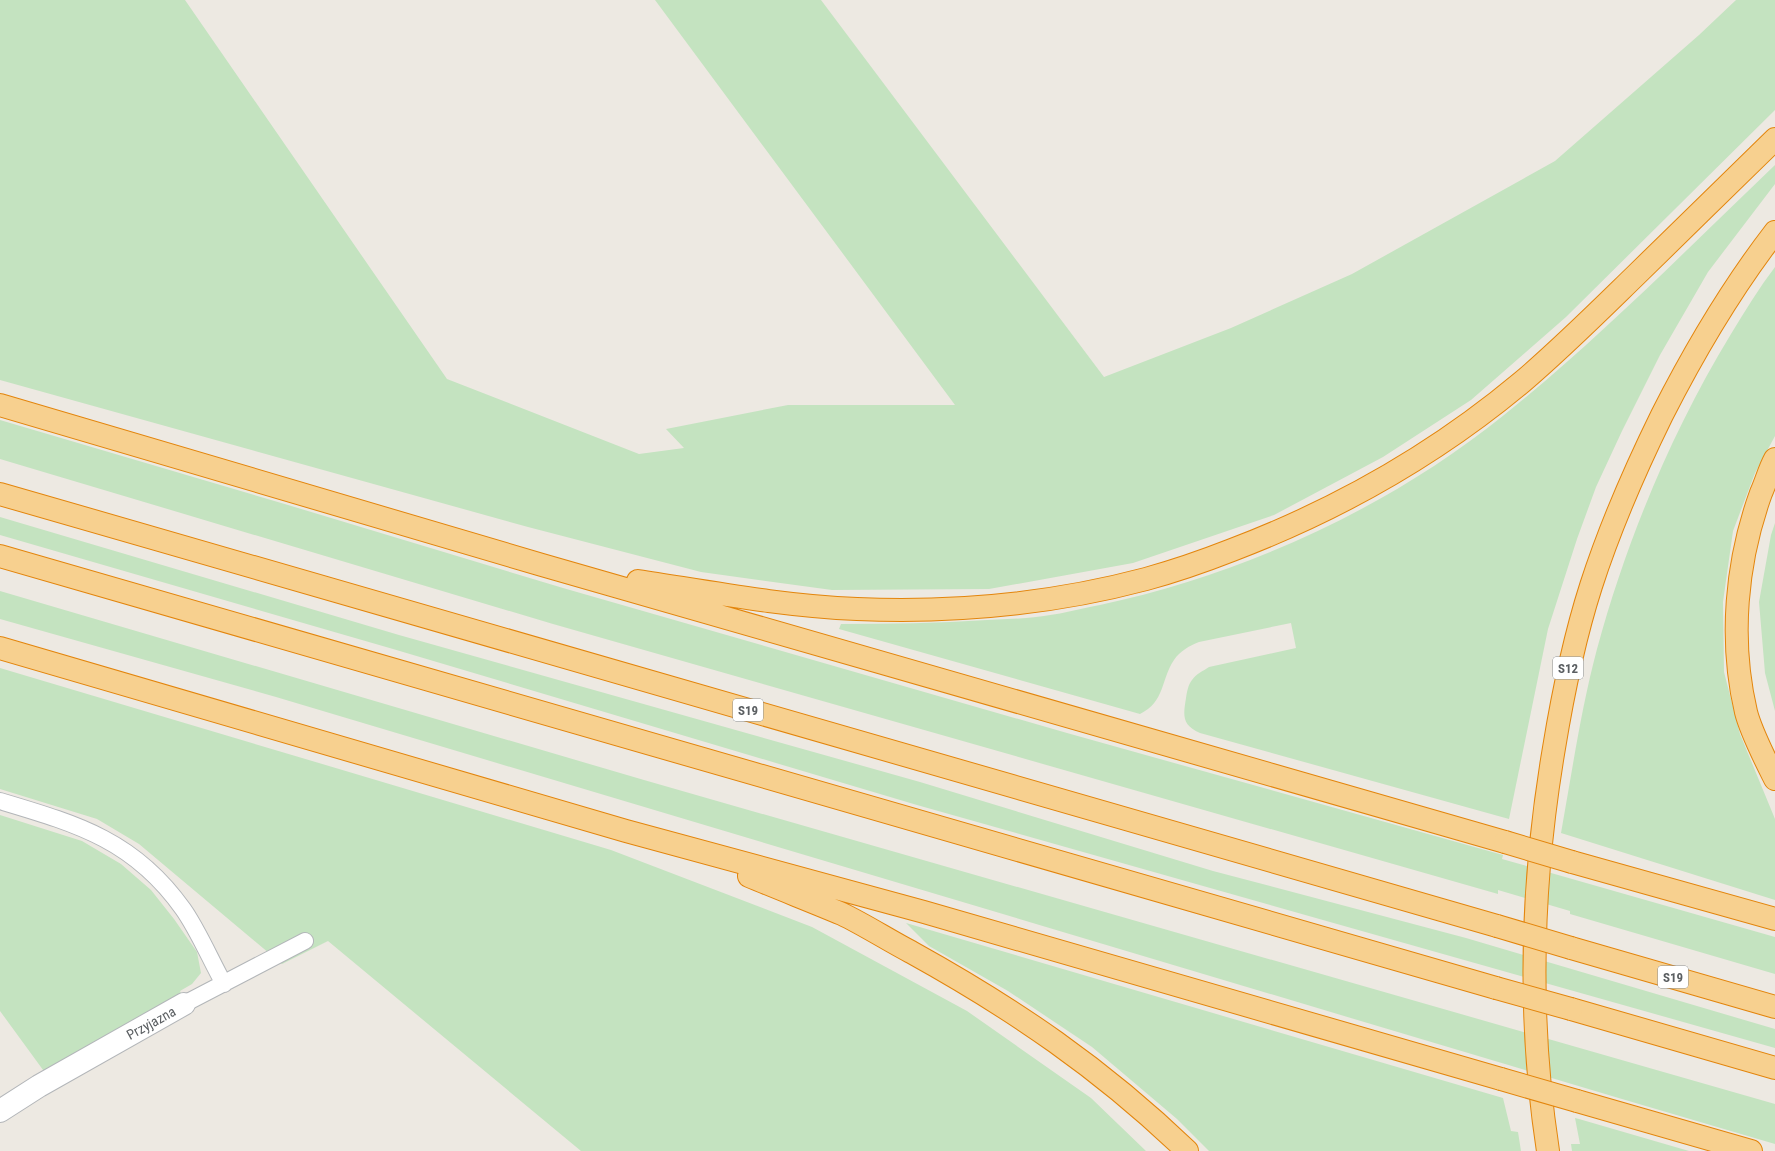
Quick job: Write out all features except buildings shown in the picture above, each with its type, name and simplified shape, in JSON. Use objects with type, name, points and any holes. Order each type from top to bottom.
[{"type":"highway","points":[[542,565],[761,600],[819,607],[897,610],[984,607],[1030,602],[1118,586],[1148,579],[1190,565],[1263,538],[1337,504],[1377,482],[1455,433],[1521,383],[1562,347],[1775,139]]},
{"type":"highway","name":"S12","points":[[1548,1151],[1543,1119],[1536,1034],[1533,957],[1535,894],[1544,808],[1561,700],[1570,660],[1592,584],[1630,482],[1683,374],[1718,312],[1775,232]]},
{"type":"highway","points":[[0,405],[542,565],[1572,862],[1775,919]]},
{"type":"highway","points":[[1775,459],[1755,511],[1742,567],[1736,615],[1740,669],[1746,713],[1775,779]]},
{"type":"highway","name":"S19","points":[[0,494],[1775,1007]]},
{"type":"highway","points":[[0,556],[1775,1068]]},
{"type":"highway","points":[[0,648],[626,831],[924,912],[1751,1151]]},
{"type":"highway","points":[[626,831],[737,871],[842,915],[945,971],[1006,1007],[1058,1043],[1112,1084],[1156,1121],[1187,1151]]},
{"type":"street","name":"Przyjazna","points":[[0,1111],[39,1086],[184,1004]]},
{"type":"lane","points":[[0,801],[66,821],[100,836],[137,858],[161,880],[184,910],[224,984]]},
{"type":"lane","name":"Przyjazna","points":[[184,1004],[305,941]]},
{"type":"green space","points":[[0,0],[185,0],[447,379],[639,454],[684,448],[666,429],[788,405],[955,405],[655,0],[821,0],[1104,377],[1231,328],[1352,274],[1555,161],[1699,35],[1736,0],[1775,0],[1775,110],[1566,317],[1471,400],[1383,457],[1274,515],[1133,563],[989,589],[832,590],[701,572],[528,527],[0,380]]},
{"type":"green space","points":[[1775,165],[1775,184],[1708,272],[1660,355],[1596,487],[1577,539],[1548,629],[1509,819],[1200,733],[1190,727],[1185,719],[1184,710],[1188,689],[1194,678],[1209,667],[1296,648],[1291,623],[1199,642],[1188,647],[1174,660],[1162,690],[1154,703],[1140,714],[839,629],[841,624],[914,623],[1030,618],[1100,605],[1154,592],[1261,556],[1364,508],[1413,480],[1460,449],[1540,386],[1675,261]]},
{"type":"green space","points":[[1775,267],[1775,436],[1755,473],[1733,531],[1723,602],[1724,672],[1740,734],[1775,819],[1775,900],[1561,833],[1591,672],[1622,567],[1637,527],[1653,487],[1689,409],[1731,334]]},
{"type":"green space","points":[[0,420],[563,588],[1067,733],[1503,855],[1502,859],[1775,937],[1775,974],[1570,914],[1570,911],[1498,890],[1498,894],[553,624],[0,459]]},
{"type":"green space","points":[[0,517],[399,635],[920,782],[1213,871],[1466,938],[1775,1029],[1775,1048],[917,805],[393,649],[0,535]]},
{"type":"green space","points":[[1775,523],[1775,711],[1765,673],[1759,602],[1771,535]]},
{"type":"green space","points":[[0,591],[644,780],[1775,1104],[1775,1144],[276,697],[0,619]]},
{"type":"green space","points":[[0,668],[611,850],[812,927],[967,1011],[1091,1098],[1146,1151],[581,1151],[328,941],[282,964],[139,844],[97,819],[0,789]]},
{"type":"green space","points":[[0,815],[82,841],[121,864],[151,890],[197,952],[201,973],[192,984],[180,991],[189,1010],[46,1074],[0,1011]]},
{"type":"green space","points":[[906,923],[1503,1098],[1511,1131],[1518,1132],[1521,1151],[1209,1151],[1177,1119],[1092,1047],[1008,991],[929,946]]},
{"type":"green space","points":[[1575,1118],[1689,1151],[1572,1151],[1571,1144],[1580,1144]]}]
